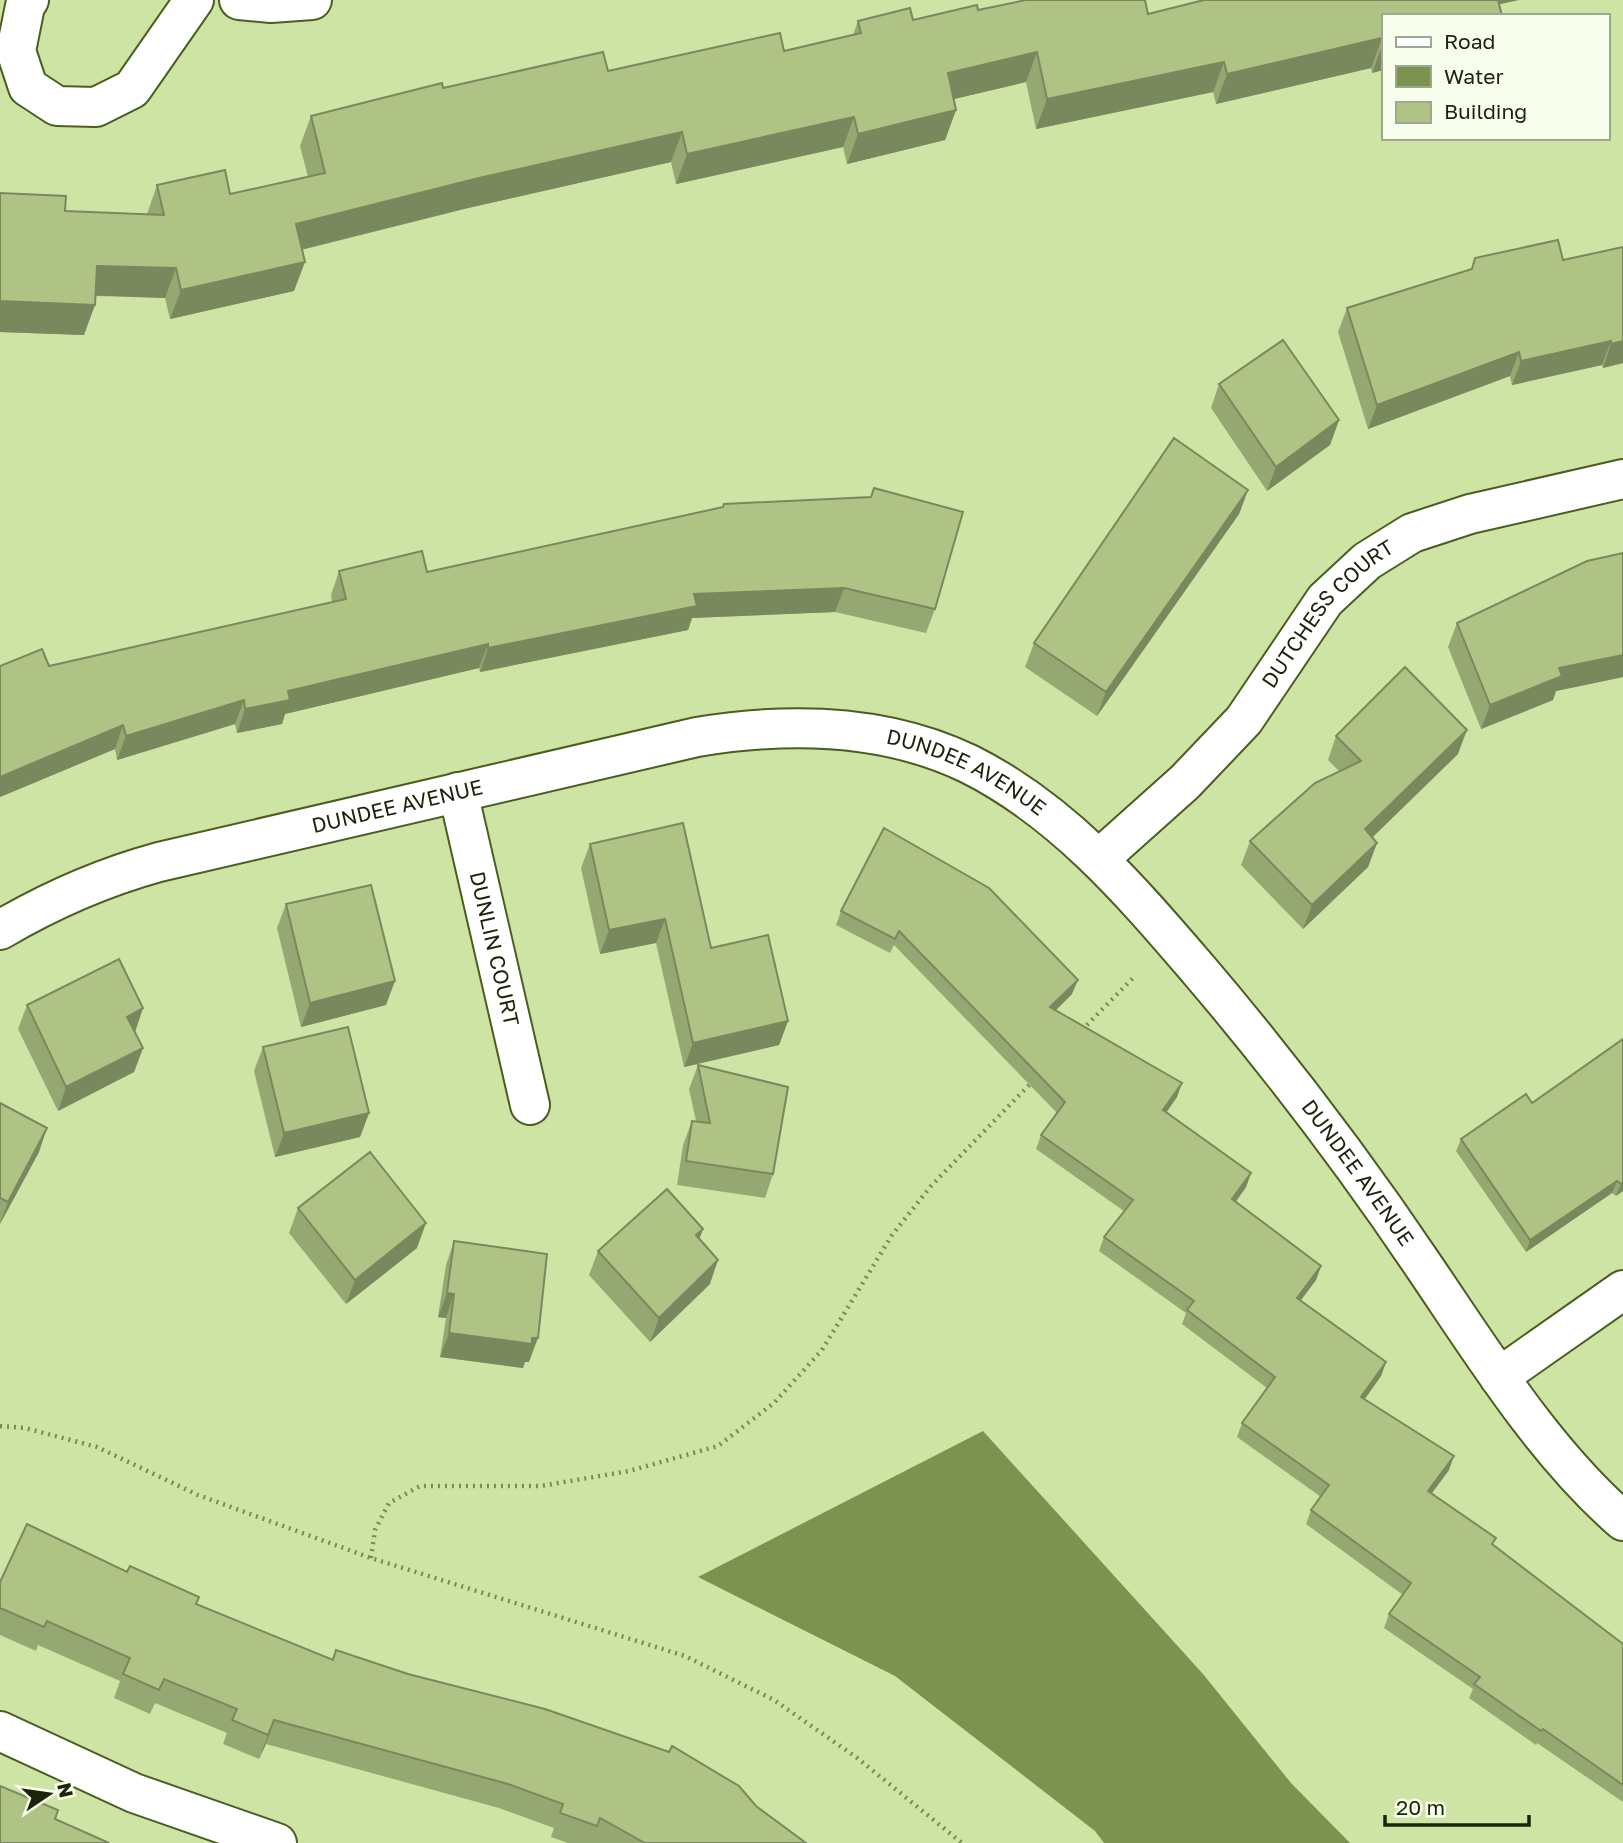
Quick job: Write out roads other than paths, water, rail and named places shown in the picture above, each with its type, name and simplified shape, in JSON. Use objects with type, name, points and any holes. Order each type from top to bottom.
[{"type":"street","points":[[29,0],[24,6],[16,51],[28,87],[57,106],[96,107],[132,89],[194,0]]},
{"type":"street","points":[[239,0],[271,3],[312,0]]},
{"type":"street","name":"DUTCHESS COURT","points":[[1100,858],[1185,782],[1244,720],[1325,600],[1367,561],[1412,533],[1470,514],[1623,479]]},
{"type":"street","name":"DUNDEE AVENUE","points":[[0,930],[51,901],[111,875],[697,737],[751,728],[812,727],[869,733],[915,744],[968,764],[1054,818],[1100,858],[1255,1036],[1387,1213],[1499,1377],[1587,1490],[1623,1521]]},
{"type":"street","name":"DUNLIN COURT","points":[[458,792],[530,1105]]},
{"type":"street","points":[[1499,1377],[1623,1290]]},
{"type":"street","points":[[0,1731],[134,1793],[277,1843]]},
{"type":"water","points":[[983,1431],[1203,1674],[1291,1783],[1350,1843],[1104,1843],[1095,1831],[895,1676],[698,1577]]}]
